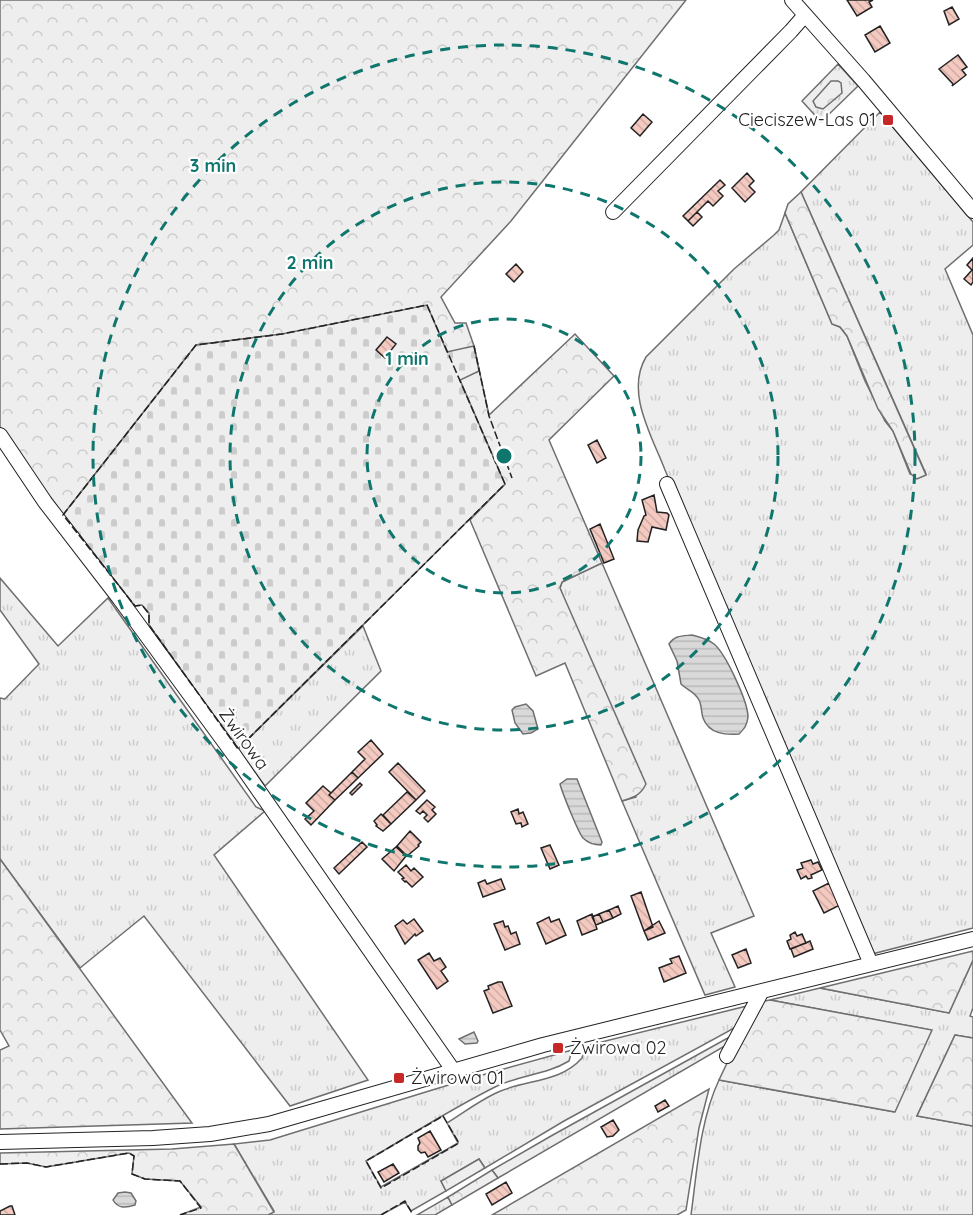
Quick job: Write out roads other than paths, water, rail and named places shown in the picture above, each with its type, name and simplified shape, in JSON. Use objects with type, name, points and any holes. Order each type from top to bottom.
[{"type":"street","points":[[792,0],[863,80],[973,211]]},
{"type":"street","points":[[613,212],[791,32],[805,15]]},
{"type":"street","name":"Żwirowa","points":[[0,435],[45,502],[119,597],[234,755],[453,1070]]},
{"type":"street","points":[[666,484],[871,964]]},
{"type":"street","points":[[0,1142],[153,1138],[239,1130],[269,1124],[453,1070],[973,939]]},
{"type":"street","points":[[727,1056],[762,991]]},
{"type":"place","name":"Cieciszew-Las 01","points":[[888,120]]},
{"type":"place","name":"Żwirowa 02","points":[[558,1048]]},
{"type":"place","name":"Żwirowa 01","points":[[399,1078]]}]
